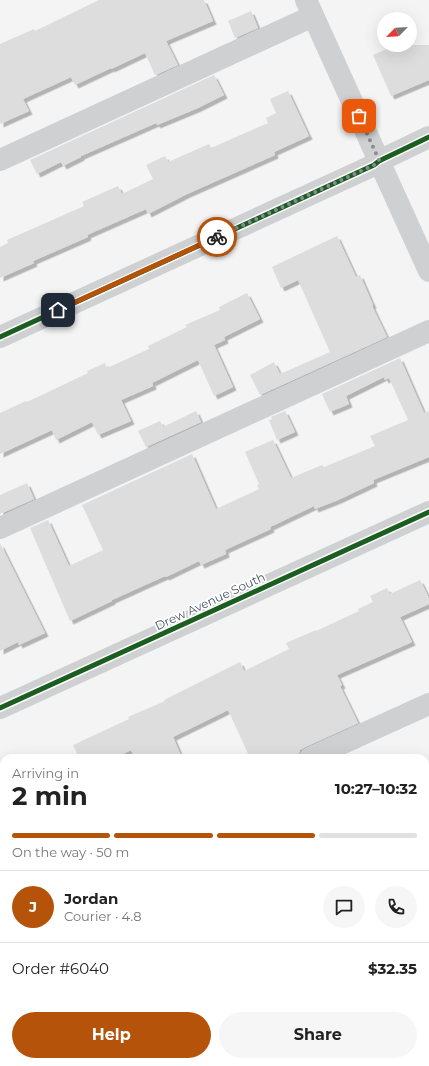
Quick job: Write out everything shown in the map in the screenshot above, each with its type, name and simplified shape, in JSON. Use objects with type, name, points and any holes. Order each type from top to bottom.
[{"type":"street","points":[[0,160],[310,8],[429,271]]},
{"type":"street","points":[[0,337],[348,178],[374,165],[379,160],[429,137]]},
{"type":"street","points":[[0,528],[429,331]]},
{"type":"street","name":"Drew Avenue South","points":[[0,708],[429,512]]},
{"type":"street","points":[[319,754],[429,704]]},
{"type":"building","points":[[99,0],[204,0],[213,21],[166,41],[178,65],[155,75],[145,53],[75,85],[71,77],[23,99],[29,111],[0,124],[0,44],[34,29],[35,31]]},
{"type":"building","points":[[251,11],[258,28],[235,38],[228,21]]},
{"type":"building","points":[[417,45],[429,45],[429,80],[391,96],[373,55],[380,52],[417,52]]},
{"type":"building","points":[[214,75],[224,95],[198,108],[157,125],[156,123],[81,156],[63,166],[61,162],[37,174],[30,160]]},
{"type":"building","points":[[288,91],[309,136],[274,152],[275,155],[187,194],[148,214],[146,209],[87,235],[88,237],[33,261],[34,263],[0,278],[0,247],[8,243],[7,240],[84,206],[82,202],[118,186],[122,194],[153,179],[146,165],[165,156],[168,162],[209,144],[211,148],[268,123],[266,118],[276,113],[270,99]]},
{"type":"building","points":[[337,236],[356,277],[360,275],[373,305],[372,306],[387,337],[260,395],[250,375],[274,362],[280,374],[330,352],[298,280],[281,288],[272,267]]},
{"type":"building","points":[[247,293],[260,319],[224,337],[225,340],[214,345],[233,387],[214,396],[198,360],[152,383],[153,386],[121,400],[131,421],[98,435],[92,422],[56,440],[52,430],[0,454],[0,413],[88,373],[87,371],[105,363],[107,368],[149,349],[148,346],[187,327],[185,325],[220,310],[219,307]]},
{"type":"building","points":[[400,358],[424,413],[429,411],[429,457],[373,480],[374,483],[338,500],[315,509],[314,506],[270,527],[271,529],[225,550],[226,554],[201,565],[199,561],[112,600],[70,621],[30,528],[48,520],[69,566],[103,550],[82,505],[192,454],[216,509],[259,489],[257,485],[259,484],[245,452],[273,440],[291,478],[322,465],[324,467],[375,446],[370,436],[408,420],[389,378],[385,380],[384,377],[346,396],[349,404],[330,412],[322,394]]},
{"type":"building","points":[[196,411],[201,422],[146,447],[138,431],[160,421],[163,427]]},
{"type":"building","points":[[285,411],[295,432],[277,440],[269,420],[272,419],[271,417]]},
{"type":"building","points":[[27,483],[34,499],[0,514],[0,495]]},
{"type":"building","points":[[0,543],[45,633],[19,645],[18,642],[0,651]]},
{"type":"building","points":[[420,580],[429,598],[429,604],[400,617],[412,642],[337,675],[342,685],[340,686],[358,723],[305,747],[300,750],[299,754],[248,754],[228,710],[173,737],[180,754],[133,754],[131,750],[123,754],[77,754],[73,745],[129,719],[128,717],[165,701],[164,700],[240,662],[244,671],[289,649],[286,643],[359,611],[358,609],[373,602],[370,596],[387,588],[390,594]]},
{"type":"cycle path","points":[[0,337],[374,165],[379,161],[429,137]]},
{"type":"cycle path","points":[[0,708],[429,512]]},
{"type":"way so far","points":[[217,237],[374,165],[379,160],[359,116]]},
{"type":"route","points":[[58,310],[217,237]]}]
